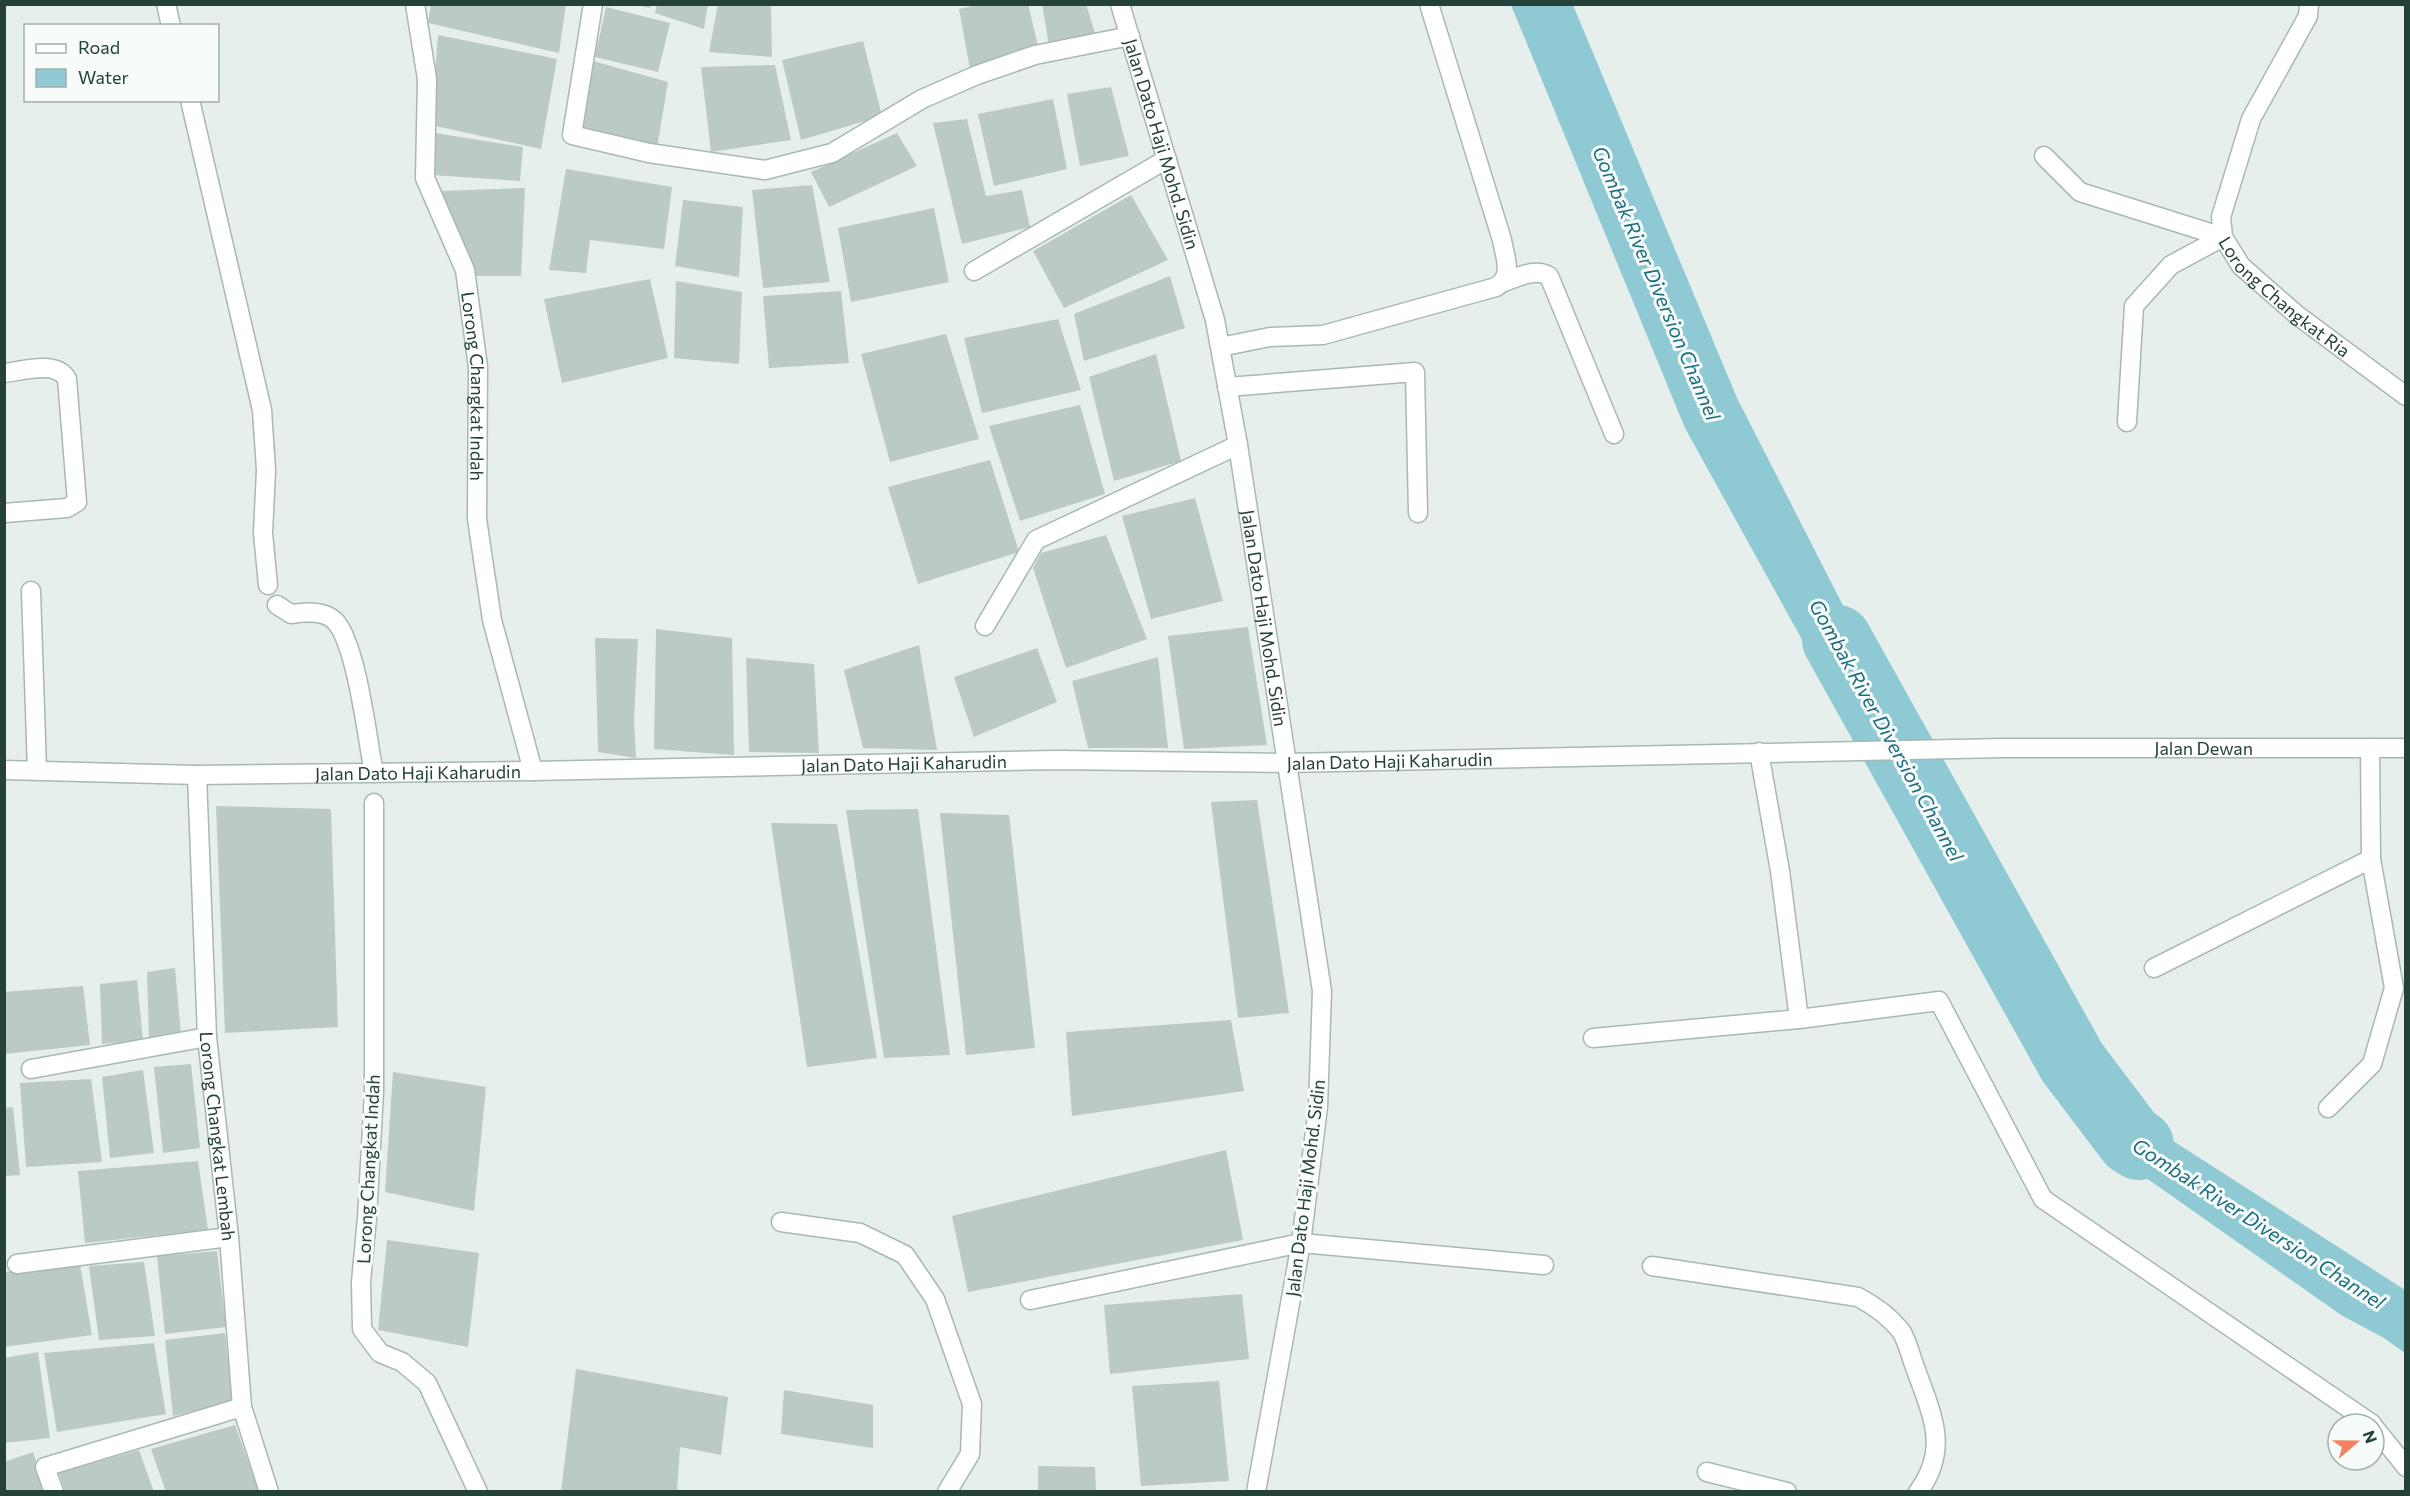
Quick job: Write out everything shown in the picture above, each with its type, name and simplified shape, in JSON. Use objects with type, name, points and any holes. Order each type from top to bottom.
[{"type":"street","points":[[166,4],[171,24]]},
{"type":"street","name":"Lorong Changkat Indah","points":[[415,4],[427,79],[425,178],[465,270],[478,367],[477,519],[492,620],[533,771]]},
{"type":"street","points":[[593,4],[572,135],[649,153],[765,170],[832,153],[922,99],[977,75],[1035,55],[1130,36]]},
{"type":"street","name":"Jalan Dato Haji Mohd. Sidin","points":[[1120,4],[1215,320],[1238,445],[1322,991],[1318,1107],[1301,1243],[1256,1491]]},
{"type":"street","points":[[1429,4],[1502,240],[1508,274],[1504,282]]},
{"type":"street","name":"Lorong Changkat Ria","points":[[2309,4],[2308,16],[2250,119],[2221,218],[2223,237],[2241,266],[2297,315],[2406,396]]},
{"type":"street","points":[[190,102],[262,410],[266,470],[263,533],[268,585]]},
{"type":"street","points":[[2044,156],[2080,192],[2223,237]]},
{"type":"street","points":[[974,271],[1167,159]]},
{"type":"street","points":[[2127,422],[2134,306],[2171,265],[2223,237]]},
{"type":"street","points":[[1220,347],[1270,337],[1323,335],[1496,287],[1533,272],[1541,272],[1548,276],[1614,434]]},
{"type":"street","points":[[4,373],[52,368],[63,373],[67,379],[77,502],[67,508],[4,513]]},
{"type":"street","points":[[1227,387],[1415,372],[1418,513]]},
{"type":"street","points":[[985,626],[1036,540],[1238,445]]},
{"type":"street","points":[[31,591],[37,770]]},
{"type":"street","points":[[277,605],[291,614],[312,611],[334,620],[348,643],[374,773]]},
{"type":"street","name":"Jalan Dewan","points":[[1803,751],[2003,748],[2406,748]]},
{"type":"street","points":[[2328,1108],[2372,1064],[2394,988],[2371,859],[2370,748]]},
{"type":"street","name":"Jalan Dato Haji Kaharudin","points":[[4,770],[197,776],[1057,760],[1288,763],[1803,751]]},
{"type":"street","points":[[1759,752],[1780,871],[1799,1019]]},
{"type":"street","name":"Lorong Changkat Lembah","points":[[197,776],[207,1037],[229,1237],[242,1407],[268,1491]]},
{"type":"street","name":"Lorong Changkat Indah","points":[[374,803],[374,1092],[361,1282],[362,1329],[380,1353],[402,1362],[427,1383],[478,1491]]},
{"type":"street","points":[[2154,968],[2371,859]]},
{"type":"street","points":[[1593,1038],[1799,1019],[1939,1001],[2043,1198],[2353,1412]]},
{"type":"street","points":[[32,1069],[207,1037]]},
{"type":"street","points":[[781,1222],[860,1233],[905,1255],[935,1299],[972,1404],[970,1454],[953,1485],[947,1491]]},
{"type":"street","points":[[17,1264],[229,1237]]},
{"type":"street","points":[[1030,1300],[1301,1243],[1544,1265]]},
{"type":"street","points":[[1652,1266],[1858,1297],[1880,1309],[1902,1333],[1932,1416],[1937,1446],[1930,1476],[1918,1491]]},
{"type":"street","points":[[54,1491],[45,1467],[242,1407]]},
{"type":"street","points":[[2386,1442],[2406,1467]]},
{"type":"street","points":[[1707,1472],[1787,1491]]},
{"type":"water","points":[[1511,5],[1573,5],[1737,398],[1903,723],[1852,730],[1685,428]]},
{"type":"water","points":[[2090,1060],[2142,1121],[2405,1290],[2405,1353],[2384,1338],[2341,1315],[2115,1156],[2079,1114],[2064,1081]]},
{"type":"building","points":[[431,4],[566,4],[559,53],[428,23]]},
{"type":"building","points":[[633,4],[651,4],[650,8]]},
{"type":"building","points":[[657,4],[708,4],[704,29],[655,13]]},
{"type":"building","points":[[718,4],[771,4],[772,57],[709,52]]},
{"type":"building","points":[[982,4],[1028,4],[1038,46],[970,69],[959,9]]},
{"type":"building","points":[[1042,4],[1086,4],[1096,36],[1049,45]]},
{"type":"building","points":[[606,7],[670,23],[658,72],[595,57]]},
{"type":"building","points":[[438,35],[557,59],[541,149],[431,125]]},
{"type":"building","points":[[863,41],[882,116],[801,140],[782,60]]},
{"type":"building","points":[[593,61],[668,82],[657,148],[578,128]]},
{"type":"building","points":[[775,65],[791,140],[711,152],[701,67]]},
{"type":"building","points":[[1111,87],[1129,156],[1080,166],[1067,94]]},
{"type":"building","points":[[1053,99],[1067,169],[994,186],[978,114]]},
{"type":"building","points":[[967,119],[986,196],[1022,190],[1030,227],[962,244],[933,123]]},
{"type":"building","points":[[435,133],[523,147],[520,181],[432,175]]},
{"type":"building","points":[[897,133],[917,166],[829,207],[811,172]]},
{"type":"building","points":[[566,169],[672,187],[664,249],[590,240],[586,273],[549,270]]},
{"type":"building","points":[[812,185],[830,282],[763,288],[752,190]]},
{"type":"building","points":[[525,188],[521,276],[476,276],[441,191]]},
{"type":"building","points":[[1131,195],[1168,260],[1064,308],[1033,251]]},
{"type":"building","points":[[683,200],[743,207],[739,277],[675,266]]},
{"type":"building","points":[[934,208],[949,282],[851,302],[838,228]]},
{"type":"building","points":[[1170,276],[1185,328],[1084,361],[1074,314]]},
{"type":"building","points":[[650,279],[668,358],[562,383],[544,299]]},
{"type":"building","points":[[676,281],[742,292],[739,364],[674,358]]},
{"type":"building","points":[[841,291],[849,363],[769,368],[763,296]]},
{"type":"building","points":[[1058,319],[1081,390],[982,413],[964,338]]},
{"type":"building","points":[[946,334],[979,439],[890,462],[861,354]]},
{"type":"building","points":[[1156,354],[1181,461],[1114,481],[1089,377]]},
{"type":"building","points":[[1080,405],[1105,494],[1020,521],[989,426]]},
{"type":"building","points":[[990,460],[1019,552],[918,584],[888,487]]},
{"type":"building","points":[[1195,498],[1223,601],[1151,619],[1122,516]]},
{"type":"building","points":[[1106,535],[1147,639],[1066,668],[1033,568],[1041,553]]},
{"type":"building","points":[[1248,627],[1267,745],[1184,749],[1168,636]]},
{"type":"building","points":[[656,629],[732,638],[734,755],[654,749]]},
{"type":"building","points":[[595,638],[638,639],[634,720],[636,758],[598,752]]},
{"type":"building","points":[[919,645],[937,750],[863,748],[844,670]]},
{"type":"building","points":[[1037,648],[1057,702],[974,737],[954,677]]},
{"type":"building","points":[[1158,657],[1168,748],[1088,748],[1072,681]]},
{"type":"building","points":[[746,658],[814,664],[819,753],[749,752]]},
{"type":"building","points":[[1257,800],[1289,1013],[1238,1018],[1211,802]]},
{"type":"building","points":[[216,806],[331,809],[338,1027],[225,1033]]},
{"type":"building","points":[[918,809],[950,1055],[884,1058],[846,810]]},
{"type":"building","points":[[940,813],[1009,815],[1035,1048],[966,1055]]},
{"type":"building","points":[[771,823],[837,824],[877,1058],[807,1067]]},
{"type":"building","points":[[175,968],[181,1034],[149,1038],[147,972]]},
{"type":"building","points":[[137,980],[143,1040],[102,1044],[100,984]]},
{"type":"building","points":[[83,986],[90,1045],[4,1054],[4,992]]},
{"type":"building","points":[[1231,1020],[1244,1091],[1072,1116],[1066,1032]]},
{"type":"building","points":[[191,1064],[200,1148],[163,1153],[154,1067]]},
{"type":"building","points":[[143,1070],[154,1153],[110,1158],[102,1077]]},
{"type":"building","points":[[393,1072],[486,1087],[474,1211],[385,1192]]},
{"type":"building","points":[[91,1079],[102,1162],[26,1167],[20,1083]]},
{"type":"building","points":[[13,1107],[20,1175],[4,1176],[4,1108]]},
{"type":"building","points":[[1226,1150],[1243,1240],[968,1292],[952,1216]]},
{"type":"building","points":[[198,1161],[208,1230],[85,1243],[78,1171]]},
{"type":"building","points":[[387,1240],[479,1253],[468,1347],[378,1330]]},
{"type":"building","points":[[217,1251],[226,1327],[165,1334],[157,1256]]},
{"type":"building","points":[[144,1262],[155,1336],[99,1340],[89,1266]]},
{"type":"building","points":[[80,1264],[92,1335],[4,1347],[4,1272]]},
{"type":"building","points":[[1242,1294],[1249,1359],[1110,1374],[1104,1305]]},
{"type":"building","points":[[225,1333],[233,1402],[173,1416],[165,1340]]},
{"type":"building","points":[[154,1343],[166,1414],[57,1432],[44,1353]]},
{"type":"building","points":[[38,1352],[50,1438],[4,1443],[4,1358]]},
{"type":"building","points":[[576,1369],[728,1397],[721,1455],[680,1447],[677,1492],[561,1492]]},
{"type":"building","points":[[1219,1381],[1229,1481],[1141,1486],[1132,1386]]},
{"type":"building","points":[[784,1390],[873,1405],[873,1448],[781,1434]]},
{"type":"building","points":[[235,1425],[259,1492],[166,1492],[151,1449]]},
{"type":"building","points":[[139,1450],[154,1492],[65,1492],[59,1473]]},
{"type":"building","points":[[33,1452],[47,1492],[4,1492],[4,1462]]},
{"type":"building","points":[[1038,1466],[1095,1467],[1096,1492],[1038,1492]]},
{"type":"waterway","name":"Gombak River Diversion Channel","points":[[1837,640],[2072,1062],[2131,1140],[2139,1145]]}]
